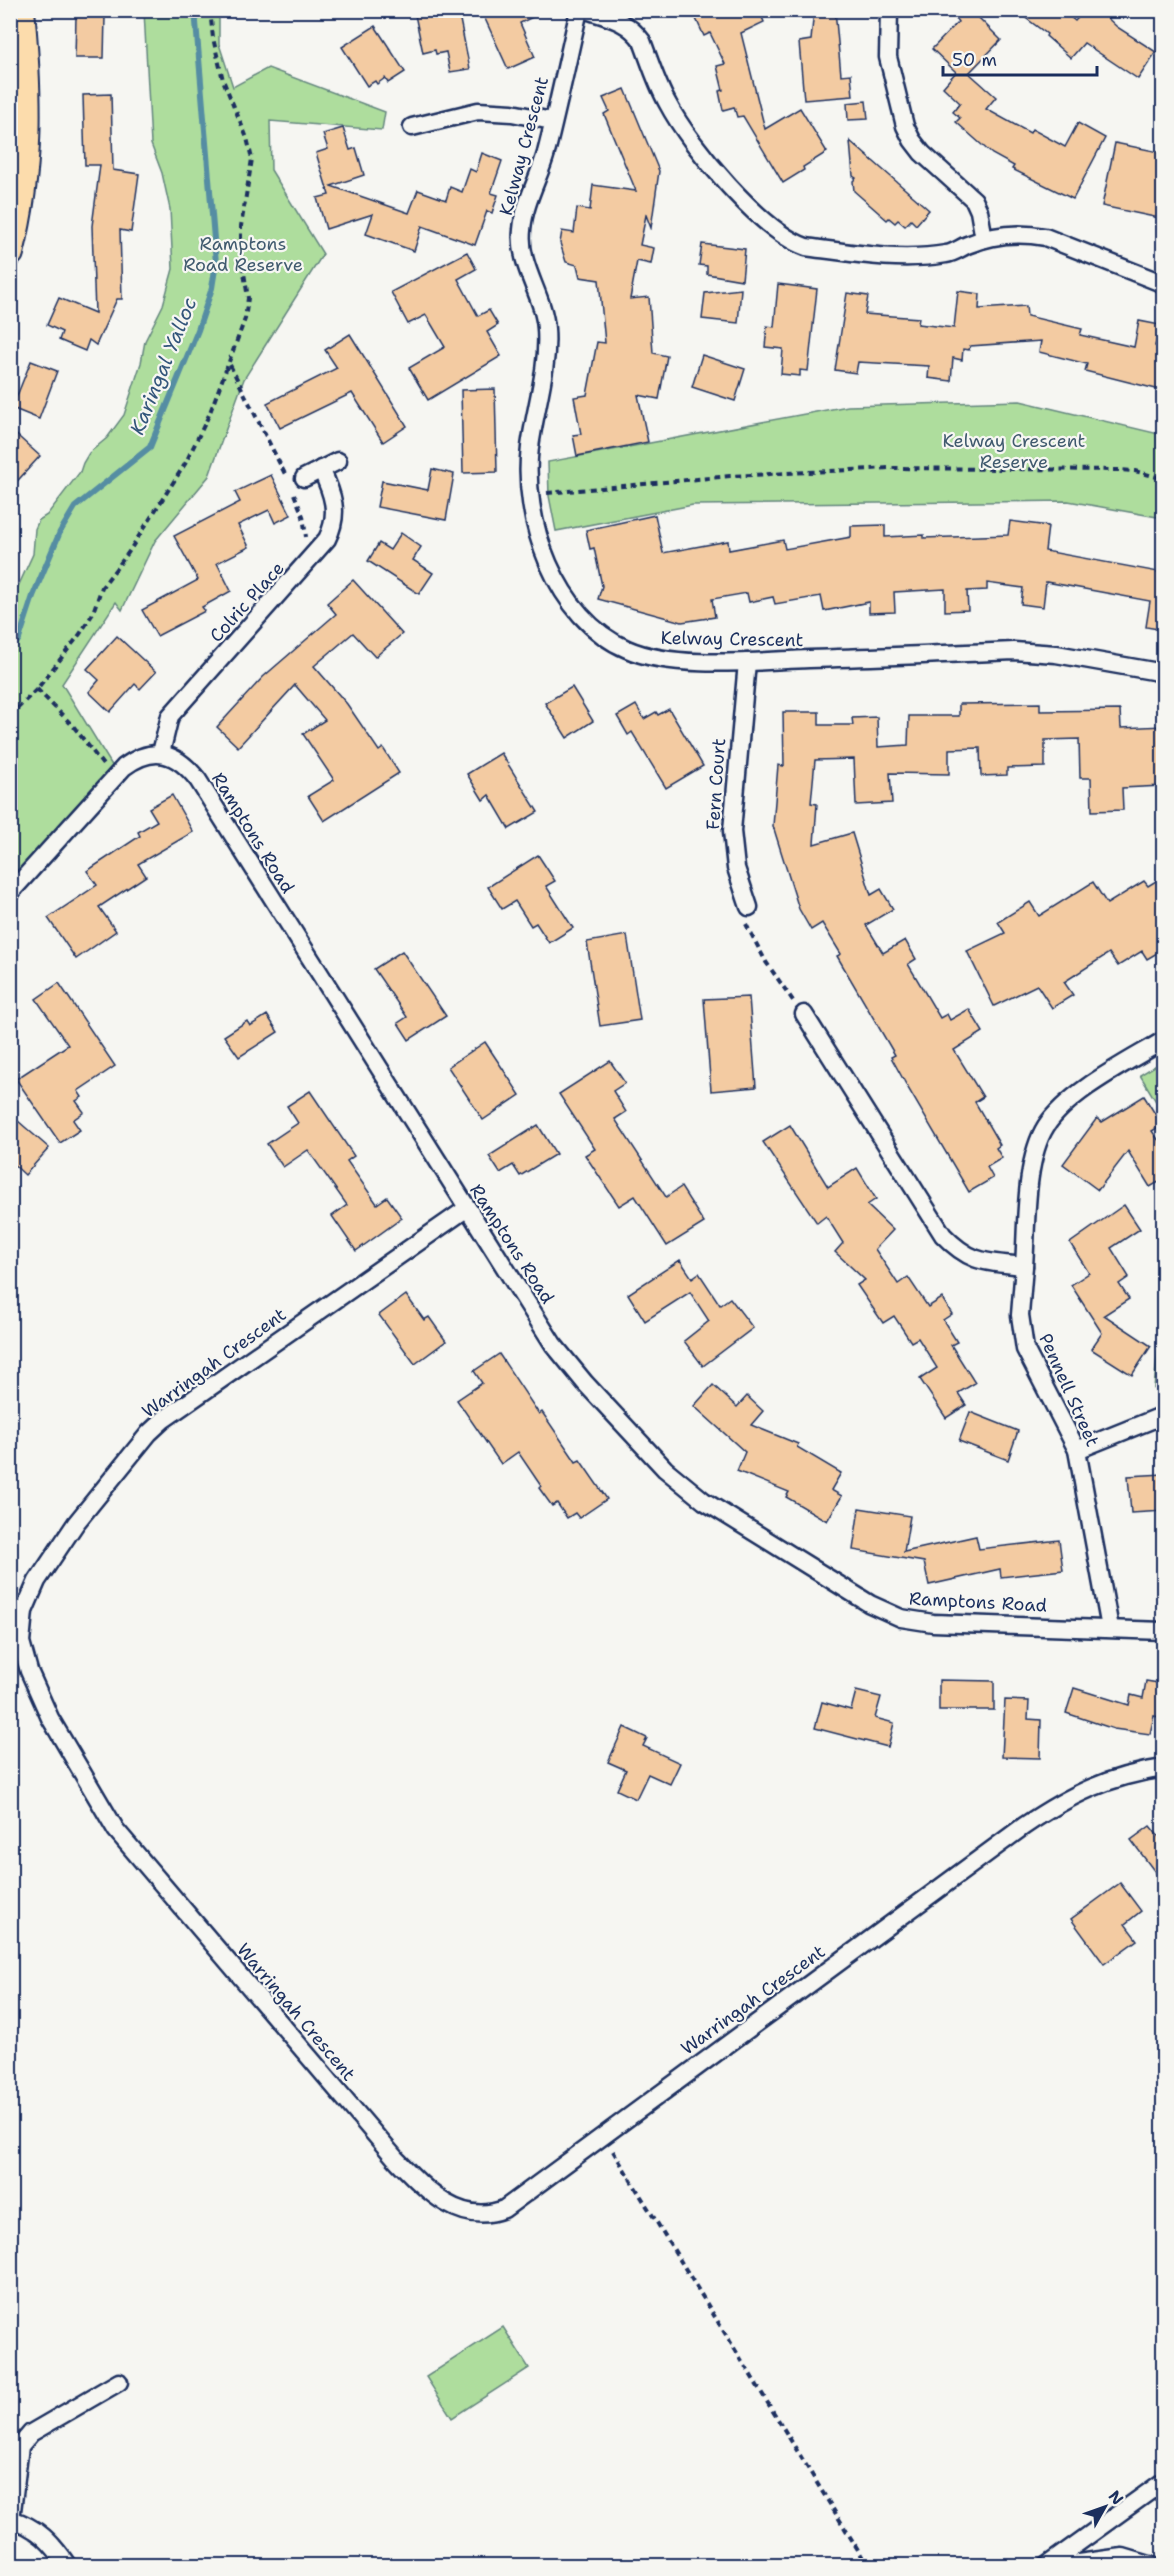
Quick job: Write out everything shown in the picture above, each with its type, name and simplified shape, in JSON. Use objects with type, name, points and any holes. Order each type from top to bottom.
[{"type":"main road","points":[[10,253],[28,116],[21,10]]},
{"type":"street","name":"Kelway Crescent","points":[[579,10],[546,153],[522,230],[522,249],[543,310],[546,328],[546,348],[530,450],[531,495],[542,547],[562,592],[580,615],[601,635],[626,649],[672,661],[747,662],[1014,651],[1056,654],[1164,673]]},
{"type":"street","points":[[586,10],[625,23],[636,32],[674,115],[726,183],[786,237],[806,247],[880,256],[945,254],[984,239],[1018,234],[1045,237],[1164,284]]},
{"type":"street","points":[[889,10],[888,57],[905,126],[922,153],[974,200],[980,211],[984,239]]},
{"type":"street","points":[[412,127],[478,111],[512,113],[552,121]]},
{"type":"street","points":[[295,484],[338,461]]},
{"type":"street","name":"Colric Place","points":[[161,753],[170,716],[318,551],[333,528],[336,507],[321,469]]},
{"type":"street","name":"Fern Court","points":[[747,662],[732,831],[736,868],[749,906]]},
{"type":"street","points":[[10,893],[124,767],[143,756],[161,753]]},
{"type":"street","name":"Ramptons Road","points":[[161,753],[181,762],[198,780],[466,1209],[568,1364],[665,1469],[704,1502],[870,1604],[900,1618],[933,1623],[1164,1631]]},
{"type":"street","points":[[804,1014],[943,1235],[958,1251],[978,1261],[1024,1266],[1031,1172],[1037,1147],[1045,1128],[1058,1111],[1076,1095],[1164,1040]]},
{"type":"street","name":"Warringah Crescent","points":[[466,1209],[163,1420],[149,1433],[76,1523],[37,1581],[24,1611],[21,1642],[29,1671],[50,1718],[116,1830],[388,2149],[419,2182],[453,2208],[482,2215],[493,2214],[518,2200],[1023,1826],[1064,1799],[1101,1782],[1164,1767]]},
{"type":"street","name":"Pennell Street","points":[[1024,1266],[1020,1315],[1025,1349],[1077,1450],[1110,1628]]},
{"type":"street","points":[[1077,1450],[1164,1415]]},
{"type":"street","points":[[68,2565],[49,2539],[30,2526],[11,2519],[20,2446],[31,2433],[119,2382]]},
{"type":"street","points":[[1046,2565],[1164,2481]]},
{"type":"street","points":[[1056,2565],[1123,2558],[1154,2565]]},
{"type":"path","points":[[10,716],[36,689],[87,623],[102,587],[128,553],[185,464],[199,439],[229,364],[248,308],[240,242],[243,203],[252,159],[247,138],[223,80],[213,38],[210,10]]},
{"type":"path","points":[[229,364],[295,484],[306,528],[304,536],[318,551]]},
{"type":"path","points":[[531,495],[730,476],[890,468],[1119,470],[1135,471],[1164,479]]},
{"type":"path","points":[[36,689],[74,727],[103,765]]},
{"type":"path","points":[[749,906],[744,921],[766,962],[804,1014]]},
{"type":"path","points":[[603,2135],[868,2565]]},
{"type":"green space","name":"Ramptons Road Reserve","points":[[144,11],[219,11],[219,44],[233,87],[268,68],[385,112],[382,130],[270,121],[271,170],[323,254],[244,379],[209,476],[155,541],[122,610],[116,602],[62,684],[113,767],[11,881],[11,602],[33,554],[35,529],[39,520],[47,515],[80,472],[89,453],[107,438],[124,415],[141,363],[145,341],[163,305],[173,269],[170,209],[162,173],[151,144]]},
{"type":"green space","name":"Kelway Crescent Reserve","points":[[1020,401],[1163,435],[1163,518],[1068,501],[693,505],[556,531],[549,496],[548,462],[848,406]]},
{"type":"green space","points":[[1163,1061],[1163,1113],[1140,1075]]},
{"type":"green space","points":[[1163,1292],[1163,1381],[1154,1388]]},
{"type":"green space","points":[[503,2327],[529,2368],[452,2418],[426,2377]]},
{"type":"building","points":[[414,10],[458,10],[470,69],[450,72],[446,52],[436,54],[435,50],[423,53]]},
{"type":"building","points":[[481,10],[547,10],[520,23],[535,57],[508,69]]},
{"type":"building","points":[[692,10],[759,10],[764,22],[741,33],[765,129],[800,108],[827,152],[783,183],[743,116],[737,117],[734,107],[723,110],[719,91],[723,90],[717,66],[725,64],[710,33],[704,36]]},
{"type":"building","points":[[814,10],[835,10],[841,75],[851,74],[853,96],[804,100],[799,42],[811,40]]},
{"type":"building","points":[[950,10],[971,10],[1001,40],[969,73],[996,97],[986,109],[1030,133],[1032,129],[1065,147],[1078,123],[1105,138],[1073,199],[1012,169],[1014,166],[992,154],[956,122],[960,118],[953,112],[960,103],[943,87],[956,72],[932,49],[958,22]]},
{"type":"building","points":[[1015,10],[1062,10],[1075,21],[1085,10],[1099,10],[1117,27],[1156,52],[1138,79],[1084,43],[1071,58],[1046,36],[1047,34]]},
{"type":"building","points":[[76,16],[105,16],[104,58],[75,58]]},
{"type":"building","points":[[375,26],[405,72],[388,83],[385,78],[377,84],[375,81],[367,86],[342,47]]},
{"type":"building","points":[[625,89],[659,171],[651,228],[646,215],[640,245],[654,248],[651,264],[637,261],[630,299],[649,297],[653,353],[667,356],[659,399],[638,395],[648,442],[577,456],[573,435],[581,434],[574,397],[587,395],[597,342],[605,343],[599,280],[580,277],[577,265],[566,262],[560,243],[562,231],[574,233],[577,208],[590,210],[593,185],[636,191],[604,114],[609,111],[603,98]]},
{"type":"building","points":[[111,94],[113,170],[139,174],[131,232],[120,230],[122,299],[117,299],[96,345],[89,340],[85,351],[59,340],[62,332],[47,325],[59,298],[95,313],[92,226],[100,165],[85,165],[83,95]]},
{"type":"building","points":[[866,101],[868,119],[848,120],[847,103]]},
{"type":"building","points":[[343,128],[350,150],[356,148],[364,175],[331,186],[409,213],[418,190],[446,200],[450,187],[462,192],[470,169],[476,172],[482,153],[502,161],[491,193],[498,195],[492,213],[487,211],[475,245],[422,226],[414,251],[366,234],[373,214],[326,229],[317,198],[329,195],[316,153],[328,149],[323,134]]},
{"type":"building","points":[[850,141],[929,210],[916,225],[911,220],[905,226],[898,220],[895,223],[889,218],[887,220],[854,191],[853,181],[856,178],[853,176]]},
{"type":"building","points":[[1115,143],[1164,153],[1164,219],[1102,206]]},
{"type":"building","points":[[702,244],[745,249],[742,280],[707,274],[707,266],[699,265]]},
{"type":"building","points":[[467,252],[476,269],[458,279],[478,316],[489,310],[498,325],[487,332],[501,356],[428,400],[409,368],[445,347],[426,315],[408,324],[391,292]]},
{"type":"building","points":[[778,284],[817,289],[808,371],[800,370],[800,376],[781,374],[783,349],[765,347],[767,326],[774,327]]},
{"type":"building","points":[[741,289],[738,323],[702,319],[705,293]]},
{"type":"building","points":[[958,291],[980,294],[979,309],[1026,306],[1027,316],[1082,329],[1080,335],[1134,347],[1139,321],[1160,325],[1155,346],[1164,348],[1164,391],[1085,371],[1087,364],[1039,352],[1041,341],[970,346],[969,350],[963,349],[962,360],[953,358],[951,381],[928,378],[929,366],[858,362],[856,373],[835,370],[847,293],[868,296],[865,314],[919,318],[918,324],[954,328]]},
{"type":"building","points":[[350,334],[407,426],[383,442],[352,393],[280,428],[267,403],[337,368],[325,350]]},
{"type":"building","points":[[702,355],[745,369],[735,401],[692,387]]},
{"type":"building","points":[[31,361],[57,371],[39,419],[12,408]]},
{"type":"building","points":[[495,389],[497,472],[463,473],[461,390]]},
{"type":"building","points":[[10,429],[40,456],[10,489]]},
{"type":"building","points":[[432,469],[454,474],[446,520],[377,507],[382,481],[428,490]]},
{"type":"building","points":[[271,475],[291,515],[275,523],[269,510],[238,525],[249,547],[217,563],[231,591],[202,607],[205,611],[157,636],[142,610],[198,580],[174,536],[240,502],[235,492]]},
{"type":"building","points":[[655,515],[663,553],[728,541],[729,550],[783,540],[785,549],[851,537],[851,526],[885,525],[885,537],[924,535],[924,538],[1008,535],[1010,521],[1048,526],[1045,551],[1164,573],[1164,630],[1146,627],[1150,601],[1046,582],[1043,607],[1021,604],[1023,588],[987,583],[987,590],[967,591],[968,610],[945,611],[945,589],[894,592],[895,612],[869,613],[869,602],[824,611],[821,596],[775,604],[773,597],[749,602],[747,593],[712,599],[715,617],[682,622],[598,599],[602,586],[594,548],[590,549],[586,530]]},
{"type":"building","points":[[401,533],[421,547],[413,560],[433,573],[419,594],[368,561],[379,543],[390,550]]},
{"type":"building","points":[[353,580],[402,634],[375,657],[353,633],[314,666],[347,704],[379,751],[383,748],[399,773],[324,821],[308,796],[334,780],[303,734],[325,720],[295,685],[238,747],[217,727],[263,677],[336,614],[327,603]]},
{"type":"building","points":[[117,636],[156,672],[140,689],[135,684],[110,712],[89,692],[99,680],[87,669]]},
{"type":"building","points":[[572,687],[593,721],[567,738],[545,703]]},
{"type":"building","points":[[1040,703],[1040,711],[1120,710],[1121,728],[1164,726],[1164,748],[1161,748],[1162,786],[1122,788],[1123,810],[1092,811],[1091,778],[1080,778],[1079,739],[1045,740],[1045,767],[1007,768],[1007,775],[981,776],[980,748],[949,749],[949,774],[890,773],[892,803],[856,805],[854,759],[815,760],[811,803],[817,804],[814,844],[852,833],[871,895],[881,889],[893,909],[866,925],[883,953],[905,940],[916,959],[908,964],[940,1018],[947,1014],[950,1020],[969,1009],[983,1032],[954,1050],[983,1097],[975,1102],[1000,1145],[996,1148],[1002,1158],[987,1167],[993,1178],[969,1192],[891,1057],[895,1055],[837,956],[841,954],[822,923],[811,930],[799,909],[773,826],[778,765],[784,766],[783,712],[819,712],[819,725],[853,725],[852,718],[877,717],[878,747],[908,745],[909,716],[959,716],[959,704]]},
{"type":"building","points":[[636,705],[644,719],[656,712],[658,715],[669,709],[703,766],[666,788],[632,732],[628,735],[617,716]]},
{"type":"building","points":[[501,753],[538,812],[509,829],[489,795],[483,800],[467,774]]},
{"type":"building","points":[[172,795],[193,832],[138,864],[146,876],[99,907],[116,931],[76,959],[48,918],[97,885],[87,871],[140,836],[138,832],[157,821],[149,808]]},
{"type":"building","points":[[538,855],[555,881],[546,886],[573,928],[549,943],[536,923],[531,926],[515,901],[502,909],[488,887]]},
{"type":"building","points":[[1164,876],[1164,949],[1147,959],[1142,951],[1118,966],[1109,953],[1064,982],[1073,995],[1052,1008],[1037,985],[994,1006],[967,951],[1005,933],[998,922],[1030,902],[1039,916],[1093,882],[1107,904],[1144,881],[1148,886]]},
{"type":"building","points":[[627,935],[640,1020],[600,1026],[587,942]]},
{"type":"building","points":[[402,951],[446,1016],[409,1040],[398,1023],[407,1017],[374,969]]},
{"type":"building","points":[[59,983],[115,1066],[78,1091],[82,1097],[76,1101],[84,1112],[73,1120],[80,1130],[60,1143],[16,1079],[68,1045],[36,999]]},
{"type":"building","points":[[749,997],[756,1087],[711,1091],[704,999]]},
{"type":"building","points":[[267,1015],[278,1032],[239,1057],[224,1036],[247,1021],[250,1026]]},
{"type":"building","points":[[485,1042],[520,1095],[483,1120],[448,1067]]},
{"type":"building","points":[[610,1061],[625,1083],[613,1091],[626,1112],[615,1119],[666,1197],[681,1187],[704,1223],[667,1246],[635,1196],[619,1206],[585,1155],[595,1149],[559,1094]]},
{"type":"building","points":[[310,1091],[354,1156],[347,1161],[377,1204],[387,1197],[402,1218],[356,1251],[332,1216],[347,1205],[308,1150],[283,1167],[267,1144],[298,1123],[287,1106]]},
{"type":"building","points":[[1144,1096],[1162,1125],[1152,1131],[1164,1148],[1164,1179],[1150,1187],[1128,1151],[1098,1190],[1063,1164],[1097,1118],[1102,1122]]},
{"type":"building","points":[[10,1114],[49,1148],[25,1175],[10,1161]]},
{"type":"building","points":[[538,1125],[556,1154],[520,1176],[513,1165],[500,1173],[489,1156]]},
{"type":"building","points":[[790,1125],[828,1187],[857,1168],[876,1199],[867,1205],[893,1230],[875,1249],[898,1284],[908,1277],[928,1307],[942,1298],[952,1314],[943,1320],[957,1342],[951,1345],[975,1383],[958,1393],[966,1405],[946,1418],[920,1379],[937,1368],[918,1338],[911,1342],[894,1316],[883,1323],[857,1285],[865,1280],[835,1252],[843,1243],[826,1216],[817,1223],[763,1142]]},
{"type":"building","points":[[1124,1205],[1140,1229],[1111,1248],[1129,1277],[1119,1284],[1129,1299],[1104,1315],[1151,1346],[1132,1375],[1091,1349],[1102,1333],[1071,1285],[1089,1273],[1070,1243]]},
{"type":"building","points":[[680,1260],[692,1278],[699,1273],[720,1305],[730,1298],[753,1328],[703,1366],[684,1341],[709,1321],[690,1292],[645,1321],[628,1294]]},
{"type":"building","points":[[406,1295],[424,1320],[429,1317],[446,1341],[415,1364],[379,1315]]},
{"type":"building","points":[[499,1354],[539,1414],[542,1412],[576,1462],[580,1460],[607,1499],[579,1518],[575,1513],[567,1518],[557,1503],[552,1506],[518,1452],[501,1464],[457,1400],[482,1383],[474,1371]]},
{"type":"building","points":[[713,1385],[737,1407],[747,1396],[763,1411],[751,1425],[798,1444],[797,1447],[841,1473],[831,1490],[842,1496],[827,1521],[786,1497],[789,1492],[737,1471],[745,1452],[694,1406]]},
{"type":"building","points":[[970,1412],[1018,1431],[1008,1460],[959,1441]]},
{"type":"building","points":[[1164,1474],[1164,1511],[1131,1513],[1128,1476]]},
{"type":"building","points":[[859,1508],[910,1516],[904,1552],[976,1536],[979,1549],[1059,1540],[1063,1570],[1001,1577],[1000,1569],[929,1585],[924,1562],[853,1550]]},
{"type":"building","points":[[939,1680],[994,1681],[994,1710],[939,1710]]},
{"type":"building","points":[[1146,1681],[1164,1684],[1164,1718],[1154,1716],[1150,1734],[1114,1729],[1066,1713],[1074,1688],[1129,1705],[1131,1695],[1143,1698]]},
{"type":"building","points":[[856,1691],[881,1697],[875,1718],[894,1723],[888,1747],[815,1728],[822,1702],[851,1710]]},
{"type":"building","points":[[1005,1700],[1029,1701],[1028,1719],[1041,1720],[1040,1758],[1002,1757]]},
{"type":"building","points":[[624,1727],[647,1738],[643,1746],[680,1763],[670,1784],[648,1774],[636,1799],[617,1790],[626,1770],[608,1762]]},
{"type":"building","points":[[1150,1826],[1164,1843],[1164,1884],[1131,1840]]},
{"type":"building","points":[[1120,1883],[1141,1911],[1125,1924],[1137,1940],[1104,1964],[1071,1919]]},
{"type":"waterway","name":"Karingal Yalloc","points":[[10,651],[19,639],[33,596],[60,532],[75,507],[150,447],[198,330],[212,288],[216,263],[195,10]]}]
